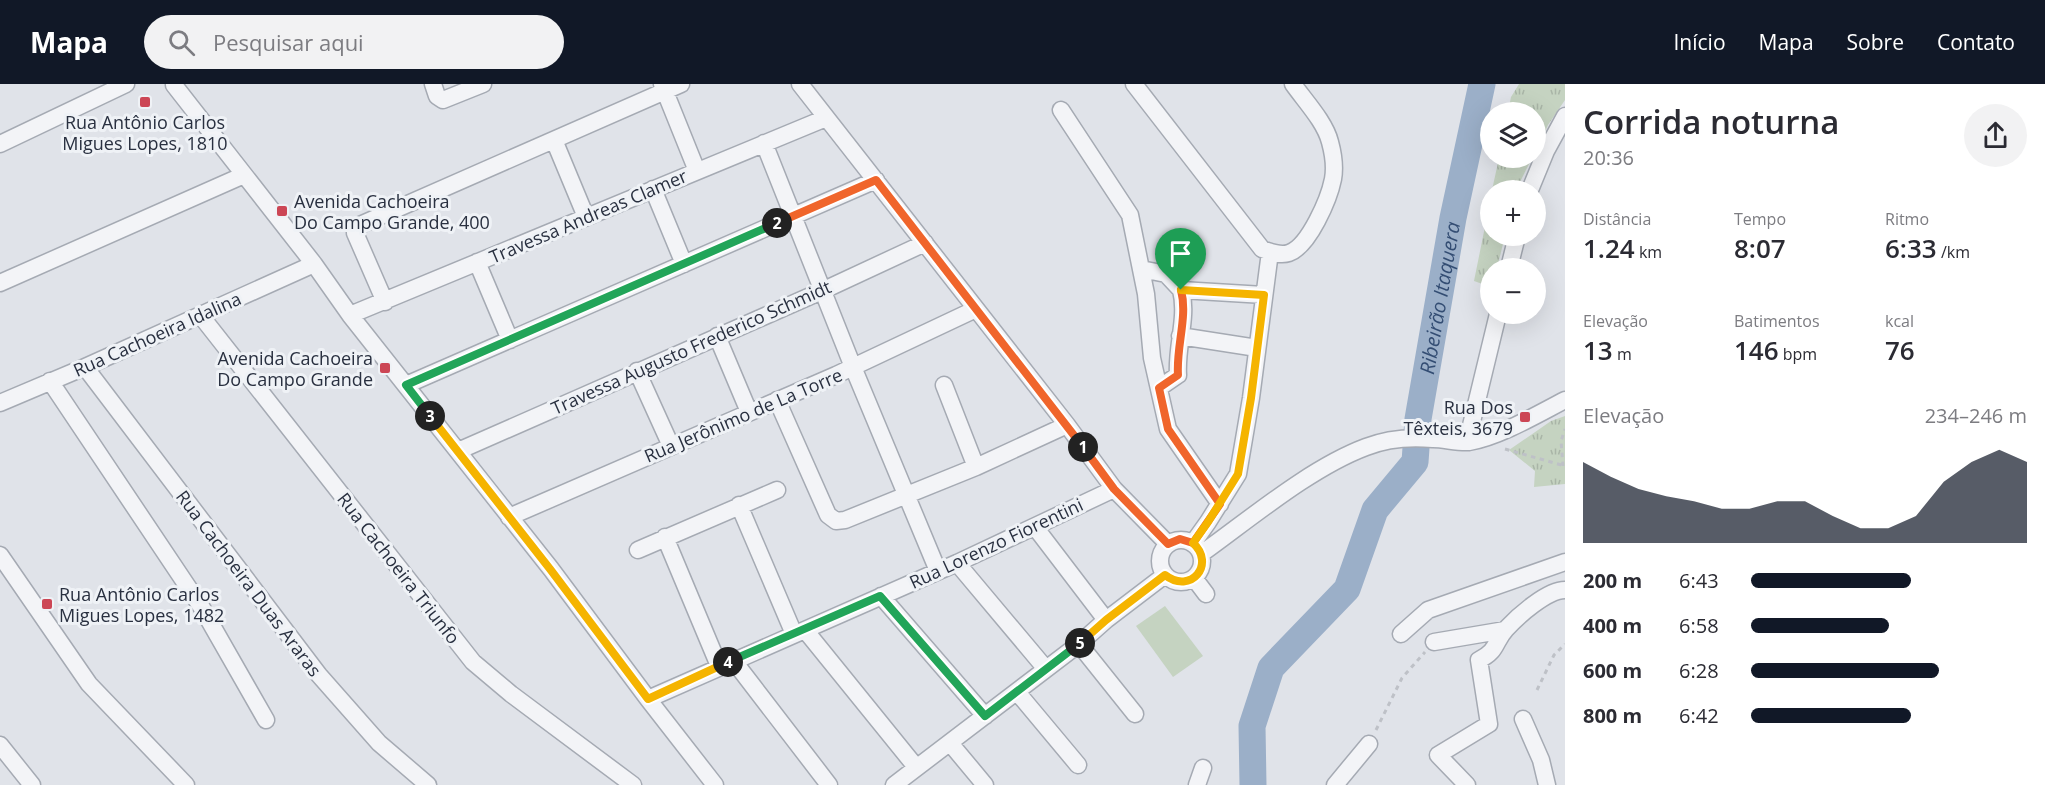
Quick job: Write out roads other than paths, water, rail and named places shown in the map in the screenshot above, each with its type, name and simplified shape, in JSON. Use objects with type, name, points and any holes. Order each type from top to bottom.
[{"type":"street","points":[[0,144],[126,84]]},
{"type":"street","points":[[159,84],[175,84],[314,264],[350,315],[716,785]]},
{"type":"street","points":[[433,84],[437,96],[443,100],[483,84]]},
{"type":"street","points":[[385,302],[355,233],[360,225],[554,140],[663,87],[681,84]]},
{"type":"street","points":[[800,84],[1067,425],[1114,489],[1168,544]]},
{"type":"street","points":[[1134,84],[1262,249],[1277,254],[1289,253],[1304,243],[1325,204],[1333,178],[1330,140],[1293,84]]},
{"type":"street","points":[[663,87],[697,171]]},
{"type":"street","points":[[1061,110],[1130,215],[1146,294],[1152,358],[1168,429],[1220,504]]},
{"type":"street","points":[[1534,180],[1546,151],[1565,116]]},
{"type":"street","name":"Travessa Andreas Clamer","points":[[350,315],[826,118]]},
{"type":"street","points":[[554,140],[586,217]]},
{"type":"street","points":[[764,143],[853,368],[938,571]]},
{"type":"street","points":[[0,283],[244,175]]},
{"type":"street","points":[[406,385],[876,180]]},
{"type":"street","points":[[653,189],[684,264]]},
{"type":"street","name":"Travessa Augusto Frederico Schmidt","points":[[458,451],[824,290],[925,243]]},
{"type":"street","points":[[1197,548],[1180,539],[1168,544],[1163,550],[1160,563],[1165,575],[1179,582],[1194,578],[1202,567],[1197,548],[1238,474],[1270,252]]},
{"type":"street","points":[[477,262],[510,340]]},
{"type":"street","name":"Rua Cachoeira Idalina","points":[[0,403],[201,316],[314,264]]},
{"type":"street","points":[[1141,269],[1166,274],[1181,290],[1184,303],[1177,359],[1178,375],[1159,388]]},
{"type":"street","points":[[1181,290],[1264,295]]},
{"type":"street","name":"Rua Jerônimo de La Torre","points":[[509,517],[853,368],[976,309]]},
{"type":"street","name":"Rua Cachoeira Triunfo","points":[[201,316],[473,662],[504,689],[633,785]]},
{"type":"street","points":[[1467,442],[1496,324]]},
{"type":"street","points":[[717,336],[749,412]]},
{"type":"street","points":[[1180,336],[1257,348]]},
{"type":"street","name":"Rua Cachoeira Duas Araras","points":[[85,367],[319,675],[379,743],[428,785]]},
{"type":"street","points":[[637,371],[671,446]]},
{"type":"street","points":[[50,381],[202,608],[266,720]]},
{"type":"street","points":[[944,385],[976,467]]},
{"type":"street","points":[[777,400],[828,515],[836,521],[907,496],[1067,425]]},
{"type":"street","points":[[1197,548],[1326,467],[1366,447],[1401,439],[1431,438],[1467,442],[1485,438],[1565,400]]},
{"type":"street","name":"Rua Lorenzo Fiorentini","points":[[648,699],[957,563],[1114,489]]},
{"type":"street","points":[[638,550],[777,490]]},
{"type":"street","points":[[739,505],[800,632],[916,767]]},
{"type":"street","points":[[1035,527],[1106,620]]},
{"type":"street","points":[[665,537],[726,663],[829,785]]},
{"type":"street","points":[[0,555],[89,684],[186,785]]},
{"type":"street","points":[[1401,634],[1428,610],[1565,562]]},
{"type":"street","points":[[957,563],[1046,669]]},
{"type":"street","points":[[894,785],[1079,644],[1106,620],[1165,575]]},
{"type":"street","points":[[1194,578],[1206,594]]},
{"type":"street","points":[[1467,785],[1438,755],[1489,724],[1479,660],[1490,655],[1505,630],[1543,598],[1559,590],[1565,590]]},
{"type":"street","points":[[880,596],[985,716]]},
{"type":"street","points":[[1434,642],[1505,630]]},
{"type":"street","points":[[1079,644],[1135,714]]},
{"type":"street","points":[[1017,692],[1078,765]]},
{"type":"street","points":[[1523,719],[1541,760],[1547,785]]},
{"type":"street","points":[[950,743],[985,785]]},
{"type":"street","points":[[1335,785],[1369,744]]},
{"type":"street","points":[[0,745],[32,785]]},
{"type":"street","points":[[1197,785],[1203,768]]},
{"type":"waterway","name":"Ribeirão Itaquera","points":[[1253,785],[1252,726],[1271,668],[1347,589],[1375,510],[1415,462],[1418,419],[1453,218],[1482,84]]},
{"type":"place","name":"Rua Antônio Carlos Migues Lopes, 1810","points":[[145,102]]},
{"type":"place","name":"Avenida Cachoeira Do Campo Grande, 400","points":[[282,211]]},
{"type":"place","name":"Avenida Cachoeira Do Campo Grande","points":[[385,368]]},
{"type":"place","name":"Rua Dos Têxteis, 3679","points":[[1525,417]]},
{"type":"place","name":"Rua Antônio Carlos Migues Lopes, 1482","points":[[47,604]]}]
